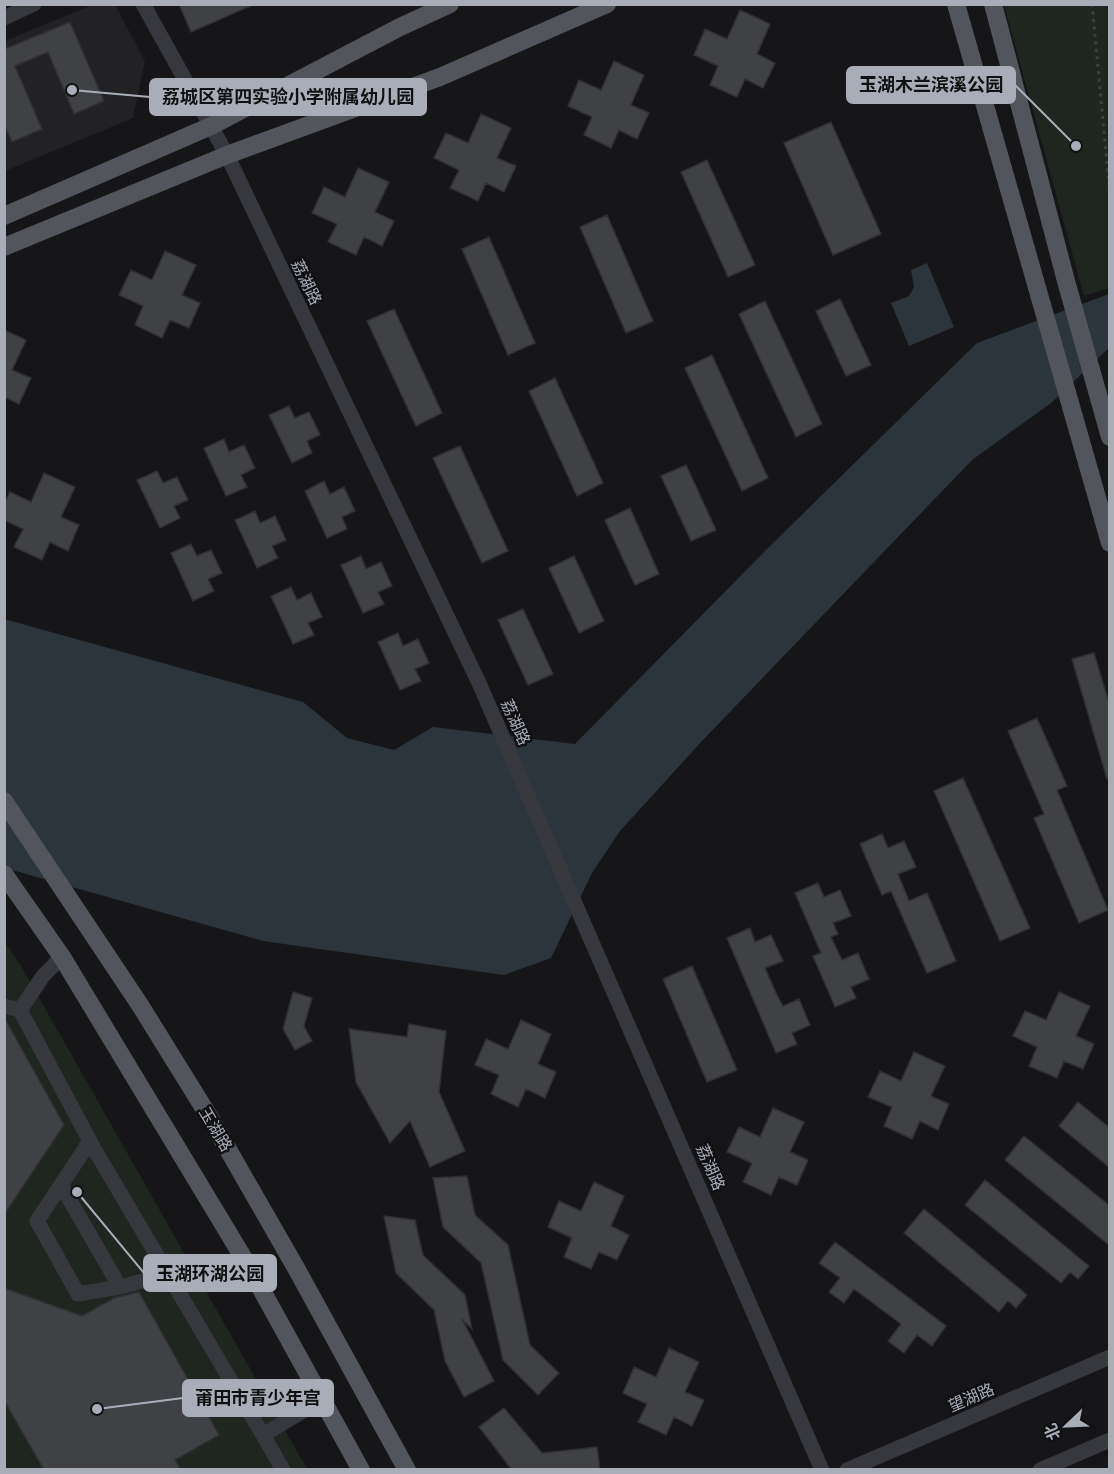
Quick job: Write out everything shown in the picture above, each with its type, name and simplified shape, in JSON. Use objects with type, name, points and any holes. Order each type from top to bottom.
[{"type":"main road","points":[[4,216],[211,126],[400,27],[450,4]]},
{"type":"main road","points":[[4,247],[227,155],[440,77],[607,4]]},
{"type":"main road","points":[[956,4],[1110,543]]},
{"type":"main road","points":[[993,4],[1110,437]]},
{"type":"main road","name":"玉湖路","points":[[4,801],[95,936],[210,1118],[407,1470]]},
{"type":"main road","points":[[4,874],[62,957],[249,1267],[361,1470]]},
{"type":"street","points":[[4,18],[34,4]]},
{"type":"street","name":"荔湖路","points":[[143,4],[227,155],[479,683],[822,1470]]},
{"type":"street","points":[[62,957],[12,1008],[282,1470]]},
{"type":"street","points":[[90,1140],[37,1221],[78,1294],[120,1287],[169,1274],[249,1267]]},
{"type":"street","points":[[62,1185],[120,1287]]},
{"type":"street","name":"望湖路","points":[[847,1470],[1110,1357]]},
{"type":"street","points":[[263,1436],[323,1399]]},
{"type":"street","points":[[1040,1470],[1110,1440]]},
{"type":"path","points":[[1092,4],[1110,195]]},
{"type":"shaded area","points":[[92,5],[115,5],[145,61],[133,118],[5,171],[5,41]]},
{"type":"shaded area","points":[[1004,5],[1109,5],[1109,288],[1084,296]]},
{"type":"shaded area","points":[[927,263],[954,327],[909,346],[891,303],[909,296],[914,287],[911,270]]},
{"type":"shaded area","points":[[1109,294],[1109,348],[1051,403],[972,460],[702,741],[620,831],[592,873],[551,958],[504,975],[263,941],[5,868],[4,619],[303,702],[347,738],[394,750],[433,727],[575,744],[770,546],[977,343]]},
{"type":"shaded area","points":[[4,941],[21,966],[307,1469],[5,1469]]},
{"type":"building","points":[[179,4],[255,4],[191,32]]},
{"type":"building","points":[[740,10],[770,24],[757,54],[775,63],[763,88],[745,79],[737,97],[710,85],[718,66],[694,55],[705,29],[727,39]]},
{"type":"building","points":[[70,22],[104,101],[74,114],[48,52],[15,66],[42,129],[12,142],[4,124],[4,42],[7,48]]},
{"type":"building","points":[[614,61],[644,75],[631,105],[649,113],[637,139],[619,130],[611,148],[584,135],[592,117],[568,106],[579,80],[601,90]]},
{"type":"building","points":[[481,114],[511,128],[497,158],[516,166],[504,192],[486,183],[478,201],[450,188],[459,170],[434,158],[446,133],[468,143]]},
{"type":"building","points":[[831,122],[881,234],[833,255],[784,143]]},
{"type":"building","points":[[707,160],[755,265],[728,277],[681,172]]},
{"type":"building","points":[[358,168],[389,182],[375,212],[394,221],[382,246],[364,237],[356,255],[328,242],[337,224],[312,213],[324,187],[345,197]]},
{"type":"building","points":[[607,215],[653,321],[626,333],[580,227]]},
{"type":"building","points":[[489,237],[535,343],[508,355],[462,249]]},
{"type":"building","points":[[165,251],[196,265],[182,295],[200,303],[189,328],[170,320],[162,338],[135,325],[143,306],[119,295],[131,270],[152,280]]},
{"type":"building","points":[[840,299],[871,365],[846,376],[816,311]]},
{"type":"building","points":[[765,301],[822,424],[796,437],[739,314]]},
{"type":"building","points":[[394,309],[442,413],[416,426],[367,321]]},
{"type":"building","points":[[4,330],[26,340],[12,370],[31,378],[19,404],[4,397]]},
{"type":"building","points":[[712,355],[768,478],[742,491],[685,368]]},
{"type":"building","points":[[555,378],[603,483],[577,496],[529,391]]},
{"type":"building","points":[[289,406],[295,418],[309,412],[320,435],[307,441],[312,453],[292,463],[269,415]]},
{"type":"building","points":[[224,439],[229,452],[244,445],[255,468],[241,475],[247,487],[226,496],[204,448]]},
{"type":"building","points":[[460,446],[508,551],[482,563],[433,458]]},
{"type":"building","points":[[686,465],[716,530],[691,541],[661,476]]},
{"type":"building","points":[[157,471],[163,483],[177,477],[188,500],[174,506],[180,518],[160,528],[137,480]]},
{"type":"building","points":[[44,473],[75,487],[61,517],[79,525],[68,551],[50,542],[42,560],[14,547],[23,529],[4,520],[4,504],[10,492],[31,502]]},
{"type":"building","points":[[324,481],[330,494],[344,487],[355,511],[342,517],[347,529],[327,538],[305,491]]},
{"type":"building","points":[[630,508],[659,574],[635,585],[605,520]]},
{"type":"building","points":[[255,511],[260,523],[275,516],[286,540],[272,546],[278,558],[257,568],[235,520]]},
{"type":"building","points":[[191,544],[197,556],[211,550],[222,573],[208,579],[214,591],[193,601],[171,553]]},
{"type":"building","points":[[361,556],[366,569],[381,562],[392,586],[378,592],[384,604],[363,613],[341,565]]},
{"type":"building","points":[[574,556],[604,621],[579,633],[549,568]]},
{"type":"building","points":[[291,587],[297,600],[311,593],[322,617],[308,623],[314,635],[293,644],[271,596]]},
{"type":"building","points":[[523,609],[553,674],[528,685],[498,620]]},
{"type":"building","points":[[398,633],[403,646],[418,639],[429,663],[415,669],[421,681],[400,690],[378,642]]},
{"type":"building","points":[[1094,653],[1110,706],[1110,779],[1107,779],[1072,659]]},
{"type":"building","points":[[1037,718],[1067,786],[1057,790],[1108,910],[1079,923],[1034,818],[1044,814],[1008,731]]},
{"type":"building","points":[[963,778],[1030,928],[1000,941],[934,791]]},
{"type":"building","points":[[882,834],[888,848],[904,841],[916,867],[898,874],[909,901],[927,893],[956,961],[927,973],[891,891],[882,895],[860,844]]},
{"type":"building","points":[[818,883],[824,897],[840,890],[851,916],[833,923],[838,934],[831,937],[842,960],[858,953],[869,979],[851,987],[856,998],[835,1007],[813,956],[821,953],[795,893]]},
{"type":"building","points":[[750,928],[755,942],[771,935],[783,961],[765,968],[783,1006],[799,999],[810,1025],[792,1033],[797,1044],[776,1053],[727,938]]},
{"type":"building","points":[[692,966],[737,1070],[707,1082],[663,979]]},
{"type":"building","points":[[293,992],[312,998],[304,1026],[312,1041],[295,1050],[283,1029]]},
{"type":"building","points":[[1059,992],[1090,1006],[1076,1036],[1094,1044],[1083,1069],[1064,1061],[1057,1078],[1029,1066],[1037,1047],[1013,1036],[1025,1011],[1046,1020]]},
{"type":"building","points":[[4,1017],[64,1125],[4,1215]]},
{"type":"building","points":[[521,1020],[551,1034],[538,1064],[556,1072],[545,1098],[526,1089],[518,1107],[491,1094],[499,1075],[475,1065],[486,1039],[508,1049]]},
{"type":"building","points":[[409,1024],[446,1031],[439,1092],[465,1151],[430,1167],[410,1121],[390,1143],[356,1082],[349,1029],[407,1037]]},
{"type":"building","points":[[914,1052],[945,1066],[931,1096],[949,1104],[938,1130],[920,1121],[912,1139],[884,1126],[892,1107],[868,1097],[880,1071],[901,1081]]},
{"type":"building","points":[[1078,1102],[1110,1128],[1110,1168],[1059,1126]]},
{"type":"building","points":[[773,1108],[804,1122],[790,1152],[808,1160],[797,1185],[779,1177],[771,1195],[743,1182],[752,1163],[727,1152],[739,1127],[760,1137]]},
{"type":"building","points":[[1024,1136],[1110,1206],[1110,1246],[1005,1160]]},
{"type":"building","points":[[467,1176],[475,1215],[508,1245],[530,1345],[559,1373],[538,1395],[503,1360],[481,1263],[443,1227],[433,1178]]},
{"type":"building","points":[[985,1180],[1089,1266],[1078,1279],[1070,1272],[1061,1283],[965,1205]]},
{"type":"building","points":[[594,1182],[624,1196],[611,1226],[629,1235],[617,1260],[599,1252],[591,1269],[564,1257],[572,1238],[548,1227],[559,1201],[581,1211]]},
{"type":"building","points":[[924,1209],[1027,1295],[1016,1308],[1008,1301],[999,1312],[904,1233]]},
{"type":"building","points":[[384,1216],[415,1220],[423,1255],[465,1295],[472,1329],[462,1319],[494,1381],[464,1397],[445,1361],[434,1310],[396,1273]]},
{"type":"building","points":[[835,1242],[946,1326],[932,1346],[917,1335],[904,1353],[888,1341],[901,1324],[854,1289],[844,1303],[829,1292],[840,1278],[819,1263]]},
{"type":"building","points":[[4,1288],[82,1316],[114,1298],[139,1292],[219,1435],[175,1460],[181,1470],[44,1470],[4,1400]]},
{"type":"building","points":[[669,1348],[699,1362],[685,1392],[704,1400],[692,1426],[674,1417],[666,1435],[638,1422],[647,1404],[623,1393],[634,1367],[656,1377]]},
{"type":"building","points":[[504,1408],[542,1453],[597,1447],[600,1470],[512,1470],[479,1427]]},
{"type":"place","name":"荔城区第四实验小学附属幼儿园","points":[[72,90]]},
{"type":"place","name":"玉湖木兰滨溪公园","points":[[1076,146]]},
{"type":"place","name":"玉湖环湖公园","points":[[77,1192]]},
{"type":"place","name":"莆田市青少年宫","points":[[97,1409]]}]
